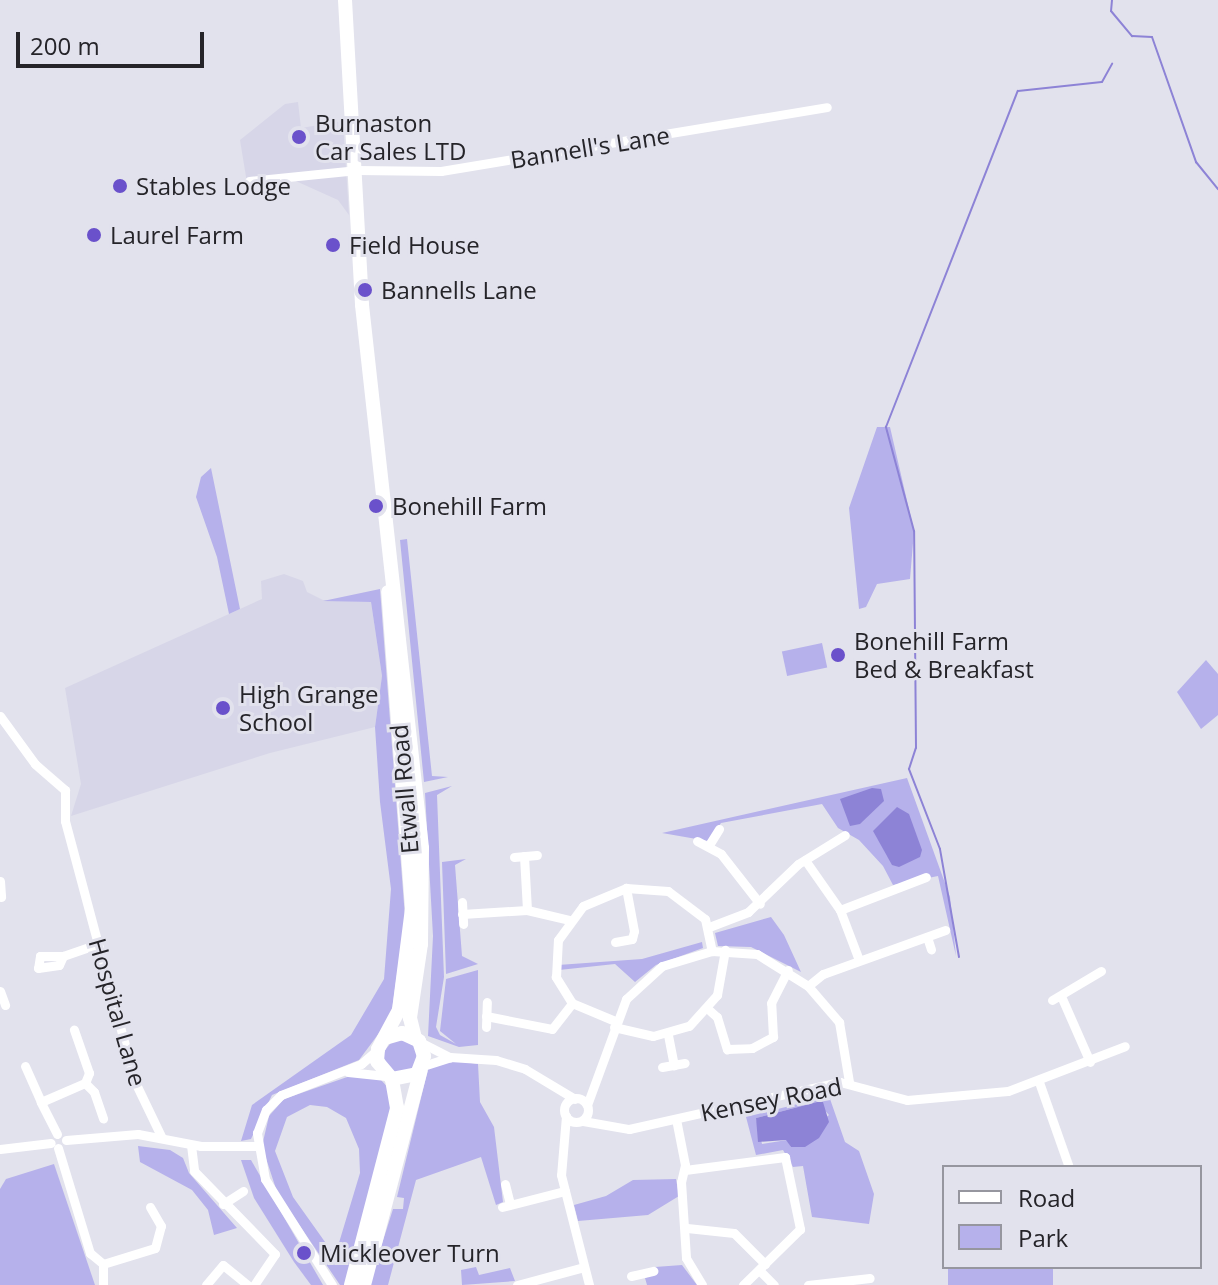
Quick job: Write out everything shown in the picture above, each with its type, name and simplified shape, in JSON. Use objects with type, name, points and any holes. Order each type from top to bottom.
[{"type":"highway","name":"Etwall Road","points":[[345,0],[351,171],[386,536],[412,896],[403,991],[397,1019],[382,1044]]},
{"type":"highway","name":"Etwall Road","points":[[386,536],[402,632],[422,848],[421,944],[410,1018],[417,1039]]},
{"type":"highway","points":[[351,1285],[399,1100],[389,1078],[379,1066],[382,1044],[402,1033],[417,1039],[422,1068],[364,1285]]},
{"type":"highway","points":[[389,1078],[408,1080],[422,1068]]},
{"type":"street","name":"Bannell's Lane","points":[[249,181],[351,171],[452,170],[827,107]]},
{"type":"street","name":"Hospital Lane","points":[[0,716],[35,764],[65,790],[65,821],[135,1082],[162,1138]]},
{"type":"street","points":[[709,845],[719,829]]},
{"type":"street","points":[[709,927],[760,904],[832,837],[845,835]]},
{"type":"street","points":[[697,841],[709,845],[760,904]]},
{"type":"street","points":[[527,910],[519,857],[537,855]]},
{"type":"street","points":[[805,860],[840,910],[859,960]]},
{"type":"street","points":[[840,910],[914,875],[926,877]]},
{"type":"street","points":[[0,881],[1,897]]},
{"type":"street","points":[[615,942],[632,939],[634,931],[626,888]]},
{"type":"street","points":[[712,951],[709,927],[696,908],[668,891],[626,888],[598,897],[569,920],[553,962],[572,1003],[614,1024],[668,1035],[708,1009],[721,986],[725,950]]},
{"type":"street","points":[[462,902],[462,919],[527,910],[569,920]]},
{"type":"street","points":[[808,986],[823,974],[945,930]]},
{"type":"street","points":[[927,937],[931,949]]},
{"type":"street","points":[[63,956],[97,944]]},
{"type":"street","points":[[565,1113],[582,1102],[592,1089],[626,999],[647,976],[678,959],[712,951],[757,954],[788,970],[808,986],[839,1022],[849,1082]]},
{"type":"street","points":[[708,1009],[717,1017],[727,1049],[752,1048],[773,1037],[771,1003],[788,970]]},
{"type":"street","points":[[1090,1062],[1057,998],[1101,971]]},
{"type":"street","points":[[0,991],[5,1005]]},
{"type":"street","points":[[487,1002],[486,1022],[552,1029],[572,1003]]},
{"type":"street","points":[[74,1030],[89,1064],[85,1083]]},
{"type":"street","points":[[668,1035],[674,1065]]},
{"type":"street","points":[[417,1039],[450,1057],[511,1064],[582,1102],[599,1123]]},
{"type":"street","points":[[332,1285],[273,1193],[256,1146],[263,1117],[276,1099],[297,1086],[344,1072],[382,1044]]},
{"type":"street","name":"Kensey Road","points":[[581,1122],[629,1129],[849,1082],[907,1100],[1008,1091],[1039,1082],[1125,1046]]},
{"type":"street","points":[[422,1068],[450,1057]]},
{"type":"street","points":[[662,1067],[685,1063]]},
{"type":"street","points":[[25,1066],[58,1141],[90,1253],[103,1264],[103,1285]]},
{"type":"street","points":[[344,1072],[389,1078]]},
{"type":"street","points":[[1039,1082],[1068,1165]]},
{"type":"street","points":[[41,1102],[85,1083]]},
{"type":"street","points":[[85,1083],[94,1092],[103,1118]]},
{"type":"street","points":[[558,1091],[565,1113],[567,1136],[561,1163],[565,1191],[589,1285]]},
{"type":"street","points":[[567,1136],[581,1122],[582,1102]]},
{"type":"street","points":[[565,1113],[581,1122]]},
{"type":"street","points":[[676,1119],[685,1170],[681,1182],[687,1228],[687,1263],[702,1285]]},
{"type":"street","points":[[0,1149],[119,1134],[162,1138],[191,1145],[256,1146]]},
{"type":"street","points":[[191,1145],[192,1166],[223,1204],[275,1254],[251,1285],[223,1265],[206,1285]]},
{"type":"street","points":[[685,1170],[785,1157],[801,1226],[743,1285]]},
{"type":"street","points":[[505,1184],[506,1205],[565,1191]]},
{"type":"street","points":[[223,1204],[243,1191]]},
{"type":"street","points":[[103,1264],[151,1252],[161,1239],[162,1218],[150,1207]]},
{"type":"street","points":[[687,1228],[734,1233],[774,1285]]},
{"type":"street","points":[[517,1285],[584,1267]]},
{"type":"street","points":[[644,1285],[636,1275],[653,1271]]},
{"type":"street","points":[[808,1285],[870,1278]]},
{"type":"shaded area","points":[[298,102],[301,128],[343,121],[349,215],[338,200],[289,178],[247,183],[240,140],[285,104]]},
{"type":"shaded area","name":"High Grange School","points":[[284,574],[303,581],[307,592],[323,600],[371,602],[382,676],[375,727],[270,753],[71,816],[81,784],[65,688],[262,599],[261,581]]},
{"type":"shaded area","points":[[872,788],[881,789],[884,801],[860,824],[850,826],[840,799]]},
{"type":"shaded area","points":[[897,807],[909,814],[922,850],[920,857],[899,867],[892,865],[873,831]]},
{"type":"shaded area","points":[[823,1102],[829,1122],[819,1138],[805,1147],[791,1147],[786,1140],[758,1142],[756,1118]]},
{"type":"green space","points":[[877,427],[890,427],[914,531],[910,579],[877,584],[866,607],[859,609],[849,508]]},
{"type":"green space","points":[[211,468],[240,609],[229,614],[217,557],[196,497],[201,477]]},
{"type":"green space","points":[[407,539],[432,776],[448,777],[424,782],[400,540]]},
{"type":"green space","points":[[380,589],[405,917],[391,1017],[359,1060],[272,1095],[251,1139],[241,1141],[252,1105],[351,1035],[384,979],[391,889],[375,727],[382,676],[371,602],[323,601]]},
{"type":"green space","points":[[822,643],[827,667],[787,676],[782,652]]},
{"type":"green space","points":[[1206,660],[1218,674],[1218,715],[1201,729],[1177,692]]},
{"type":"green space","points":[[907,778],[950,897],[956,956],[938,876],[893,885],[883,866],[859,840],[838,828],[822,804],[721,823],[708,841],[662,833]]},
{"type":"green space","points":[[452,786],[437,795],[444,977],[436,1027],[440,1035],[456,1044],[440,1031],[446,979],[478,970],[478,1045],[459,1047],[428,1036],[433,936],[425,793]]},
{"type":"green space","points":[[466,859],[455,865],[462,956],[478,964],[446,974],[442,862]]},
{"type":"green space","points":[[771,917],[784,935],[801,972],[751,947],[718,946],[715,933]]},
{"type":"green space","points":[[702,942],[703,948],[656,965],[635,982],[615,964],[559,970],[558,965],[642,959]]},
{"type":"green space","points":[[393,1040],[411,1041],[419,1051],[415,1070],[392,1075],[382,1054]]},
{"type":"green space","points":[[451,1060],[478,1064],[480,1102],[494,1127],[503,1202],[496,1205],[481,1157],[416,1180],[388,1285],[369,1285],[393,1209],[403,1209],[404,1198],[397,1197],[428,1069]]},
{"type":"green space","points":[[353,1075],[381,1080],[394,1094],[347,1285],[340,1285],[277,1192],[262,1146],[269,1116],[284,1099]],"holes":[[[310,1105],[327,1107],[346,1118],[359,1149],[360,1173],[335,1256],[293,1197],[275,1151],[287,1117]]]},
{"type":"green space","points":[[829,1096],[845,1142],[859,1151],[874,1194],[869,1224],[812,1217],[803,1166],[793,1167],[783,1150],[756,1155],[746,1117]],"holes":[[[817,1102],[829,1115],[791,1147],[787,1140],[762,1144],[756,1118]]]},
{"type":"green space","points":[[138,1146],[170,1150],[183,1158],[189,1173],[237,1228],[214,1235],[208,1210],[192,1190],[140,1162]]},
{"type":"green space","points":[[241,1160],[251,1160],[323,1285],[311,1285],[294,1262],[254,1198]]},
{"type":"green space","points":[[54,1164],[95,1285],[0,1285],[0,1189],[6,1179]]},
{"type":"green space","points":[[676,1179],[679,1196],[648,1215],[578,1221],[574,1205],[606,1196],[633,1180]]},
{"type":"green space","points":[[682,1265],[697,1285],[647,1285],[645,1278],[656,1273],[655,1267]]},
{"type":"green space","points":[[476,1267],[479,1275],[510,1268],[515,1281],[462,1285],[461,1270]]},
{"type":"green space","points":[[948,1269],[1053,1269],[1053,1285],[948,1285]]},
{"type":"waterway","points":[[1112,0],[1111,11],[1132,36],[1152,37],[1196,162],[1218,189]]},
{"type":"waterway","points":[[959,957],[940,849],[909,769],[916,748],[914,531],[886,427],[1018,91],[1102,82],[1112,64]]},
{"type":"place","name":"Burnaston Car Sales LTD","points":[[299,137]]},
{"type":"place","name":"Stables Lodge","points":[[120,186]]},
{"type":"place","name":"Laurel Farm","points":[[94,235]]},
{"type":"place","name":"Field House","points":[[333,245]]},
{"type":"place","name":"Bannells Lane","points":[[365,290]]},
{"type":"place","name":"Bonehill Farm","points":[[376,506]]},
{"type":"place","name":"Bonehill Farm Bed & Breakfast","points":[[838,655]]},
{"type":"place","name":"High Grange School","points":[[223,708]]},
{"type":"place","name":"Mickleover Turn","points":[[304,1253]]}]
